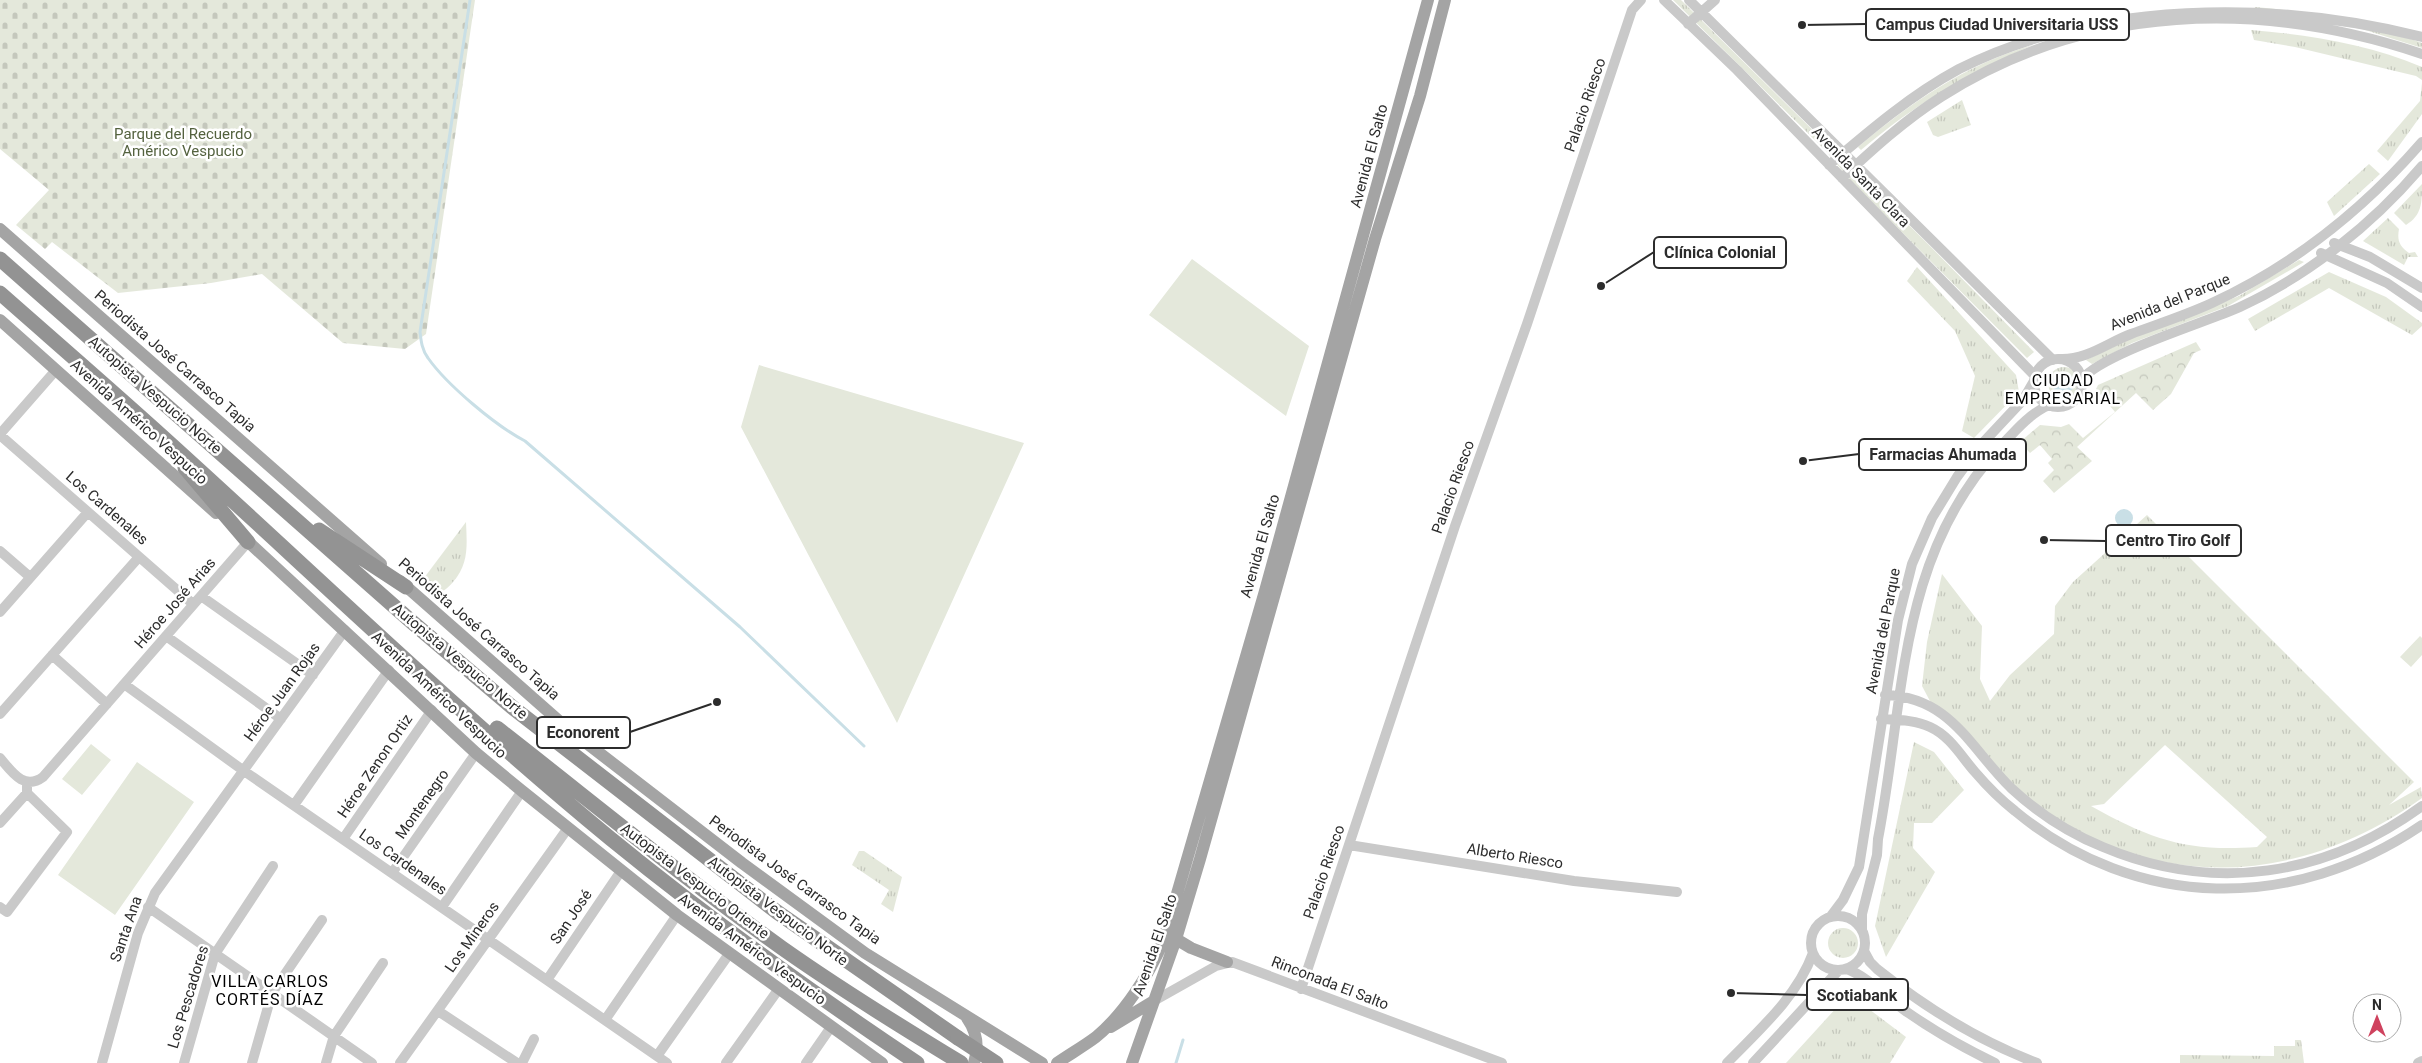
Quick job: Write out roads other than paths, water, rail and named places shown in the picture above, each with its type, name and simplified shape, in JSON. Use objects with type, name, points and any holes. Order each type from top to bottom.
[{"type":"highway","name":"Autopista Vespucio Norte","points":[[0,259],[412,622],[520,713],[777,912],[996,1063]]},
{"type":"highway","name":"Autopista Vespucio Norte","points":[[0,293],[153,428],[561,796],[664,881],[824,1000],[917,1063]]},
{"type":"highway","points":[[153,428],[248,542]]},
{"type":"highway","points":[[280,505],[406,587]]},
{"type":"highway","name":"Autopista Vespucio Oriente","points":[[438,687],[480,715],[676,869],[782,947],[882,1015],[960,1063]]},
{"type":"main road","name":"Avenida El Salto","points":[[1057,1063],[1096,1036],[1137,989],[1157,956],[1166,933],[1265,591],[1428,0]]},
{"type":"main road","name":"Avenida El Salto","points":[[1132,1063],[1152,1002],[1176,939],[1375,240],[1420,96],[1445,0]]},
{"type":"main road","name":"Periodista José Carrasco Tapia","points":[[0,229],[567,728],[742,863],[865,953],[1042,1063]]},
{"type":"main road","name":"Avenida Américo Vespucio","points":[[0,320],[345,630],[476,752],[522,791],[677,915],[778,990],[882,1063]]},
{"type":"main road","points":[[1176,939],[1191,948],[1227,962]]},
{"type":"main road","points":[[1096,1036],[1152,1002]]},
{"type":"main road","points":[[963,1015],[972,1025],[976,1037],[977,1050],[974,1063]]},
{"type":"street","name":"Palacio Riesco","points":[[1301,989],[1455,526],[1527,324],[1632,10],[1641,0]]},
{"type":"street","name":"Avenida Santa Clara","points":[[1664,0],[1737,70],[2034,378]]},
{"type":"street","name":"Avenida Santa Clara","points":[[1688,0],[1855,166],[2057,359]]},
{"type":"street","points":[[1676,11],[1688,0]]},
{"type":"street","points":[[1688,24],[1715,0]]},
{"type":"street","points":[[2234,1],[2234,16]]},
{"type":"street","points":[[2176,3],[2193,2]]},
{"type":"street","points":[[2251,17],[2252,2]]},
{"type":"street","points":[[2282,4],[2353,16],[2422,37]]},
{"type":"street","points":[[1828,165],[1889,115],[1934,83],[1979,59],[2047,30],[2102,14],[2161,5]]},
{"type":"street","points":[[1842,178],[1910,118],[1943,96],[1987,71],[2037,49],[2102,30],[2156,20],[2234,16],[2251,17],[2342,30],[2422,54]]},
{"type":"street","points":[[2047,30],[2053,44]]},
{"type":"street","points":[[2031,36],[2037,49]]},
{"type":"street","name":"Avenida del Parque","points":[[2057,359],[2084,357],[2120,338],[2211,304],[2248,286],[2310,247],[2365,203],[2422,142]]},
{"type":"street","name":"Avenida del Parque","points":[[2082,379],[2110,360],[2253,300],[2299,273],[2338,245],[2393,198],[2422,166]]},
{"type":"street","points":[[2321,238],[2386,265],[2422,288]]},
{"type":"street","points":[[2310,247],[2387,283],[2422,307]]},
{"type":"street","points":[[2057,359],[2075,365],[2082,379],[2080,394],[2076,400],[2063,407],[2049,405],[2037,396],[2034,378],[2040,367],[2057,359]]},
{"type":"street","points":[[0,434],[56,370]]},
{"type":"street","name":"Avenida del Parque","points":[[1831,916],[1844,900],[1859,867],[1885,695],[1902,599],[1912,564],[1924,533],[1964,466],[1991,433],[2023,400],[2034,378]]},
{"type":"street","name":"Avenida del Parque","points":[[1862,929],[1862,914],[1878,855],[1878,839],[1900,695],[1922,583],[1943,529],[1970,484],[1992,455],[2030,417],[2049,405]]},
{"type":"street","name":"Los Cardenales","points":[[0,434],[193,604]]},
{"type":"street","points":[[0,612],[88,512]]},
{"type":"street","name":"Héroe José Arias","points":[[27,787],[43,777],[248,542]]},
{"type":"street","points":[[0,551],[30,577]]},
{"type":"street","points":[[0,714],[139,557]]},
{"type":"street","points":[[201,596],[313,675]]},
{"type":"street","name":"Héroe Juan Rojas","points":[[244,770],[345,630]]},
{"type":"street","points":[[166,636],[281,719]]},
{"type":"street","points":[[52,655],[107,704]]},
{"type":"street","points":[[294,805],[389,670]]},
{"type":"street","name":"Los Cardenales","points":[[124,684],[294,805],[667,1063]]},
{"type":"street","points":[[1885,695],[1900,695],[1916,699],[1956,725],[2012,788],[2055,822],[2119,854],[2157,865],[2182,870],[2251,874],[2301,864],[2338,853],[2378,834],[2422,806]]},
{"type":"street","name":"Héroe Zenon Ortiz","points":[[343,839],[432,710]]},
{"type":"street","points":[[1882,720],[1896,720],[1924,725],[1946,737],[1997,795],[2046,835],[2107,867],[2151,880],[2177,885],[2225,888],[2250,888],[2290,884],[2336,870],[2382,850],[2422,825]]},
{"type":"street","name":"Montenegro","points":[[392,873],[476,752]]},
{"type":"street","points":[[0,758],[67,832],[4,910]]},
{"type":"street","name":"Santa Ana","points":[[102,1063],[138,933],[148,907],[161,883],[244,770]]},
{"type":"street","points":[[0,823],[27,787]]},
{"type":"street","points":[[442,907],[522,791]]},
{"type":"street","points":[[2046,835],[2053,835],[2057,832],[2055,822]]},
{"type":"street","name":"Los Mineros","points":[[400,1063],[568,828]]},
{"type":"street","points":[[2072,850],[2070,845],[2072,840],[2082,837]]},
{"type":"street","name":"Alberto Riesco","points":[[1349,845],[1574,881],[1677,892]]},
{"type":"street","name":"Los Pescadores","points":[[184,1063],[215,954],[273,866]]},
{"type":"street","name":"San José","points":[[546,980],[621,870]]},
{"type":"street","points":[[2225,888],[2231,881],[2228,874]]},
{"type":"street","points":[[2250,888],[2248,878],[2251,874]]},
{"type":"street","points":[[148,907],[372,1063]]},
{"type":"street","points":[[605,1020],[677,915]]},
{"type":"street","points":[[1727,1063],[1788,998],[1802,977],[1812,953],[1811,939],[1813,932],[1824,920],[1831,916],[1848,918],[1862,929],[1865,943],[1864,951],[1858,962],[1843,969],[1753,1063]]},
{"type":"street","points":[[252,1063],[272,993],[322,920]]},
{"type":"street","points":[[1864,951],[1870,962],[1877,969],[1943,1017],[1989,1043],[2037,1063]]},
{"type":"street","points":[[1812,953],[1824,966],[1860,974],[1929,1027],[1994,1063]]},
{"type":"street","points":[[657,1056],[729,954]]},
{"type":"street","points":[[1152,1002],[1227,962]]},
{"type":"street","name":"Rinconada El Salto","points":[[1227,962],[1239,964],[1301,989],[1502,1063]]},
{"type":"street","points":[[326,1063],[334,1036],[383,963]]},
{"type":"street","points":[[726,1063],[778,990]]},
{"type":"street","points":[[438,1010],[517,1063]]},
{"type":"street","points":[[806,1063],[831,1027]]},
{"type":"street","points":[[522,1063],[534,1039]]},
{"type":"street","points":[[2418,1063],[2422,1062]]},
{"type":"water","points":[[2063,372],[2071,375],[2074,383],[2071,391],[2063,394],[2055,391],[2052,383],[2055,375]]},
{"type":"water","points":[[2120,509],[2128,509],[2133,514],[2131,525],[2120,527],[2115,522],[2115,514]]},
{"type":"waterway","points":[[470,0],[420,332],[426,355],[436,369],[459,392],[500,426],[525,441],[740,627],[864,746]]},
{"type":"waterway","points":[[1176,1063],[1183,1040]]},
{"type":"place","name":"Campus Ciudad Universitaria USS","points":[[1802,25]]},
{"type":"place","name":"Clínica Colonial","points":[[1601,286]]},
{"type":"place","name":"Farmacias Ahumada","points":[[1803,461]]},
{"type":"place","name":"Centro Tiro Golf","points":[[2044,540]]},
{"type":"place","name":"Econorent","points":[[717,702]]},
{"type":"place","name":"Scotiabank","points":[[1731,993]]},
{"type":"district","name":"CIUDAD EMPRESARIAL","points":[[2063,389]]},
{"type":"district","name":"VILLA CARLOS CORTÉS DÍAZ","points":[[270,990]]},
{"type":"park label","name":"Parque del Recuerdo Américo Vespucio","points":[[183,142]]}]
